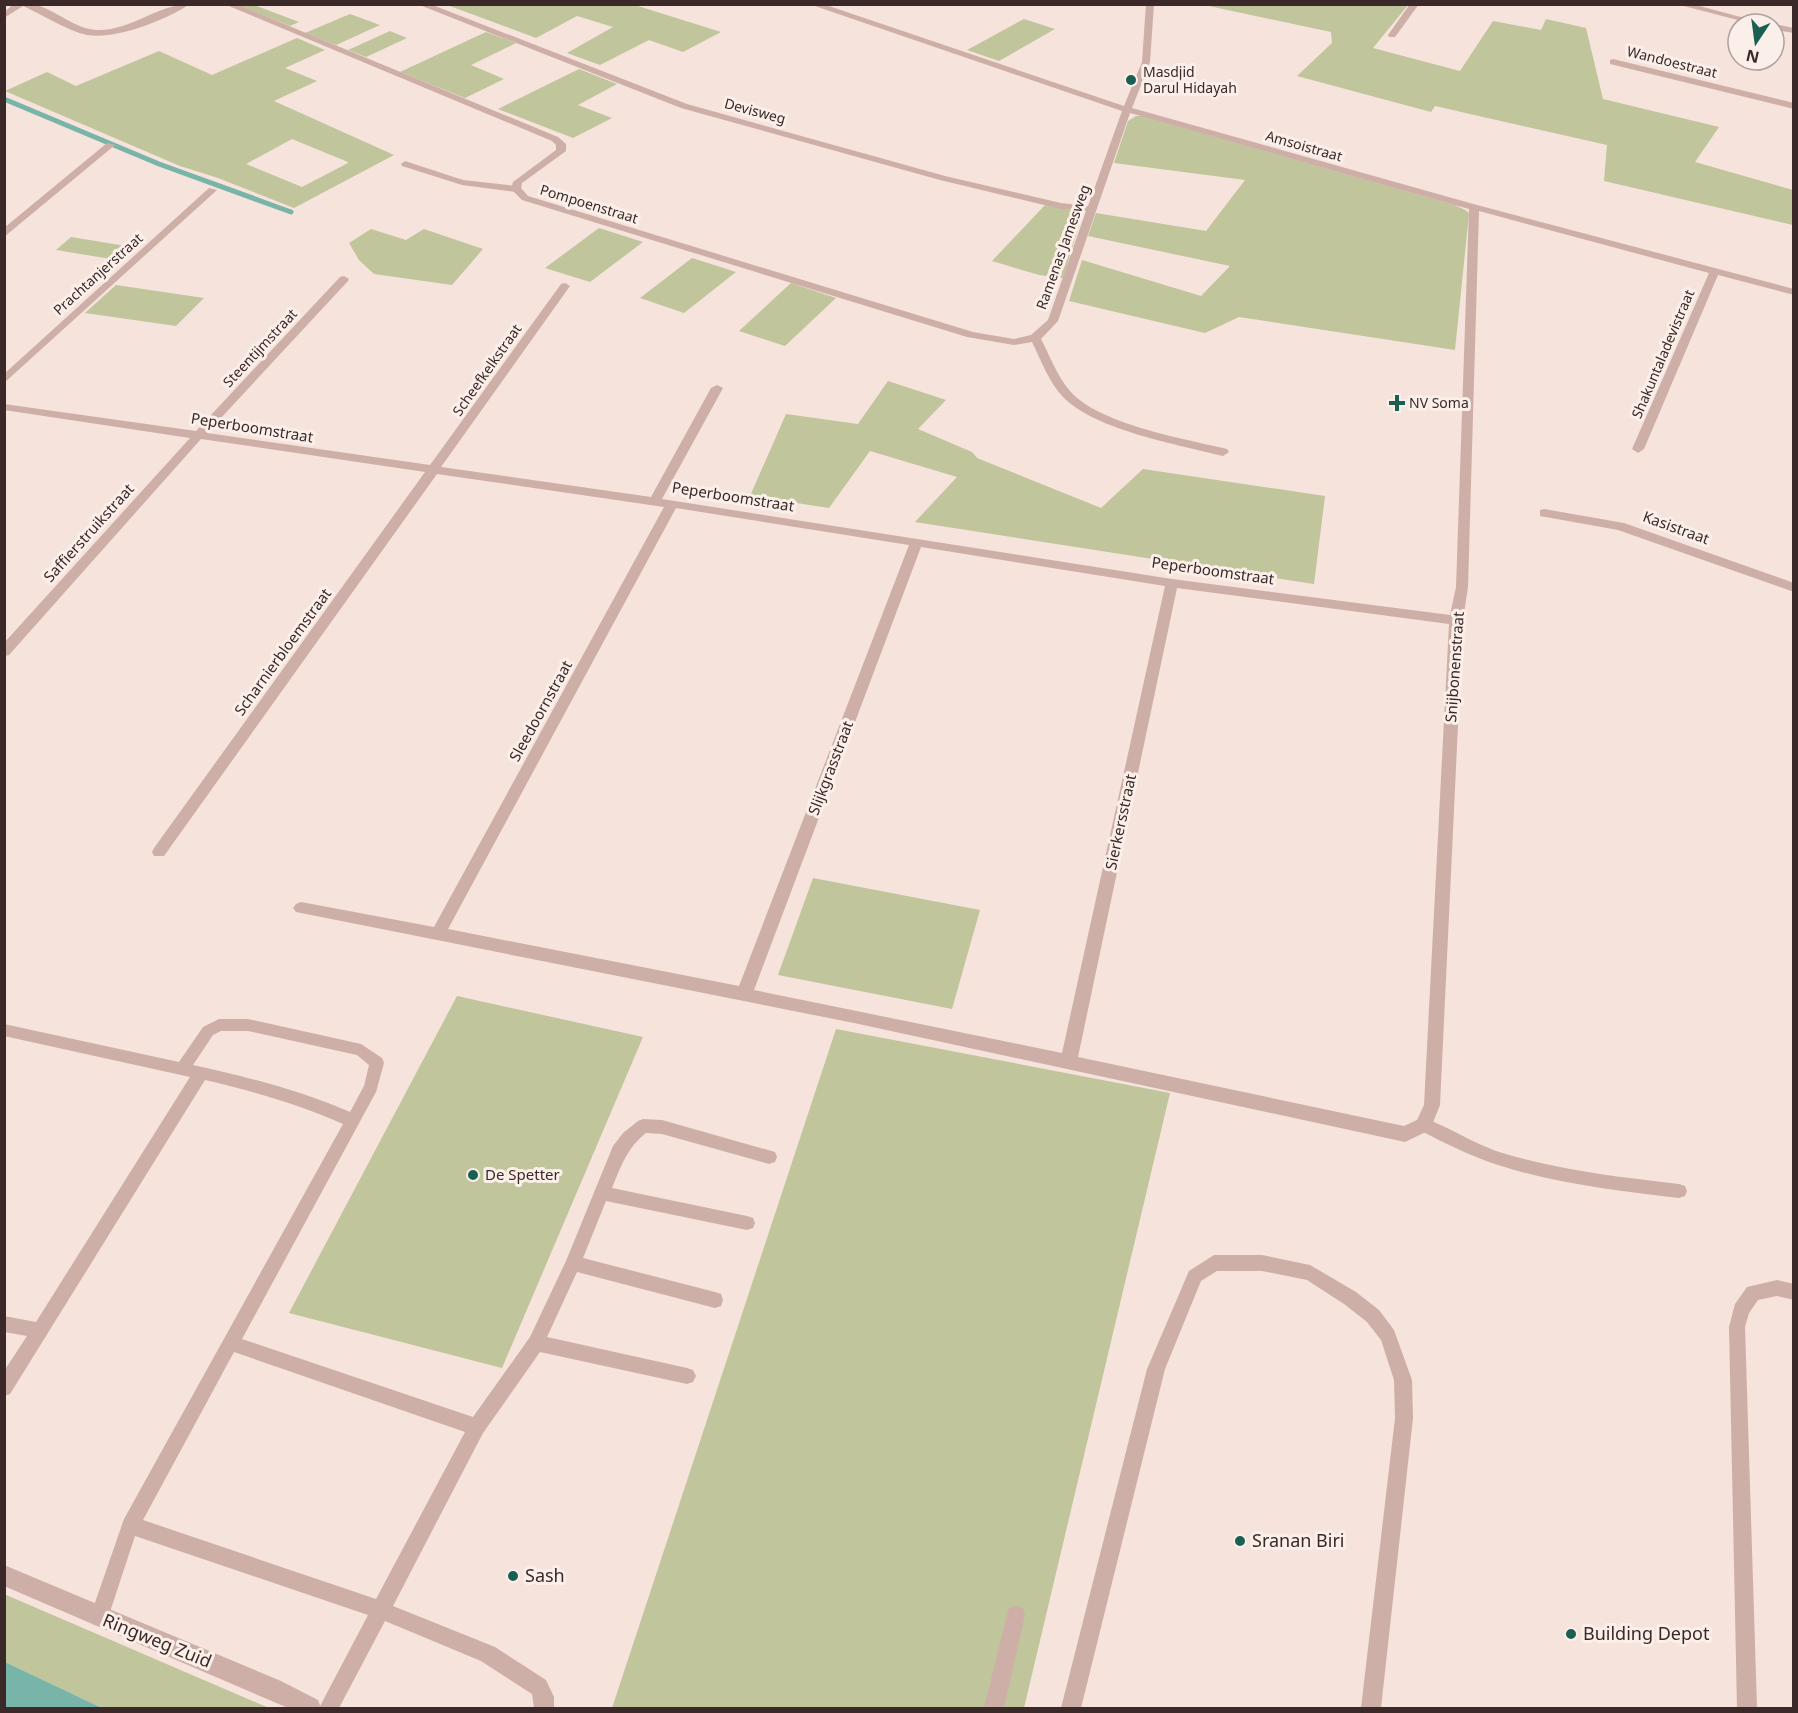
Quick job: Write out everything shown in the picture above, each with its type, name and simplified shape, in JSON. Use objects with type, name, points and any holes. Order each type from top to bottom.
[{"type":"street","points":[[4,16],[20,4]]},
{"type":"street","points":[[25,4],[87,32],[98,34],[122,30],[186,4]]},
{"type":"street","name":"Pompoenstraat","points":[[228,4],[555,139],[562,148],[557,155],[518,182],[516,189],[525,198],[971,335],[1014,342],[1035,338]]},
{"type":"street","name":"Devisweg","points":[[421,4],[684,106],[943,178],[1061,206],[1092,209]]},
{"type":"street","name":"Amsoistraat","points":[[813,4],[1128,110],[1474,207],[1794,292]]},
{"type":"street","name":"Ramenas Jamesweg","points":[[1035,338],[1053,321],[1146,62],[1150,4]]},
{"type":"street","points":[[1392,35],[1415,4]]},
{"type":"street","points":[[1680,4],[1726,15]]},
{"type":"street","name":"Wandoestraat","points":[[1613,62],[1794,106]]},
{"type":"street","points":[[4,234],[110,145]]},
{"type":"street","name":"Prachtanjerstraat","points":[[4,380],[212,190]]},
{"type":"street","name":"Snijbonenstraat","points":[[1424,1125],[1432,1105],[1456,620],[1462,587],[1474,207]]},
{"type":"street","name":"Shakuntaladevistraat","points":[[1638,449],[1715,272]]},
{"type":"street","name":"Steentijmstraat","points":[[198,436],[344,279]]},
{"type":"street","name":"Scheefkelkstraat","points":[[434,471],[565,286]]},
{"type":"street","points":[[1035,338],[1067,395],[1081,405],[1142,431],[1223,452]]},
{"type":"street","points":[[654,502],[717,388]]},
{"type":"street","name":"Peperboomstraat","points":[[4,407],[672,504],[1172,583],[1456,620]]},
{"type":"street","name":"Saffierstruikstraat","points":[[4,652],[198,436]]},
{"type":"street","name":"Scharnierbloemstraat","points":[[159,852],[434,471]]},
{"type":"street","name":"Sleedoornstraat","points":[[438,933],[672,504]]},
{"type":"street","name":"Kasistraat","points":[[1544,513],[1620,526],[1794,588]]},
{"type":"street","name":"Slijkgrasstraat","points":[[744,995],[917,542]]},
{"type":"street","name":"Sierkersstraat","points":[[1069,1061],[1172,583]]},
{"type":"street","points":[[301,908],[438,933],[1069,1061],[1405,1134],[1424,1125]]},
{"type":"street","name":"Ringweg Zuid","points":[[4,1575],[273,1689],[310,1708]]},
{"type":"lane","points":[[405,164],[462,183],[516,189]]},
{"type":"lane","points":[[99,1617],[130,1525],[353,1121],[371,1087],[377,1063],[361,1050],[248,1025],[219,1025],[208,1031],[182,1069]]},
{"type":"lane","points":[[4,1030],[255,1085],[310,1102],[353,1121]]},
{"type":"lane","points":[[4,1388],[201,1073]]},
{"type":"lane","points":[[1424,1125],[1474,1149],[1532,1167],[1610,1183],[1679,1191]]},
{"type":"lane","points":[[329,1708],[477,1427],[536,1343],[573,1263],[619,1151],[628,1138],[643,1126],[663,1127],[769,1157]]},
{"type":"lane","points":[[602,1193],[747,1223]]},
{"type":"lane","points":[[573,1263],[715,1300]]},
{"type":"lane","points":[[1071,1708],[1156,1369],[1195,1276],[1214,1263],[1262,1263],[1310,1273],[1350,1298],[1373,1316],[1388,1336],[1403,1380],[1404,1418],[1371,1708]]},
{"type":"lane","points":[[1747,1708],[1737,1327],[1741,1310],[1753,1293],[1777,1288],[1794,1292]]},
{"type":"lane","points":[[4,1324],[40,1331]]},
{"type":"lane","points":[[231,1343],[477,1427]]},
{"type":"lane","points":[[536,1343],[687,1376]]},
{"type":"lane","points":[[130,1525],[380,1610],[488,1654],[539,1687],[544,1697],[544,1708]]},
{"type":"lane","points":[[994,1708],[1016,1615]]},
{"type":"green space","points":[[237,5],[254,5],[299,22],[290,26]]},
{"type":"green space","points":[[447,5],[640,5],[638,6],[721,32],[683,52],[649,40],[600,65],[567,53],[613,27],[577,16],[536,38]]},
{"type":"green space","points":[[1204,5],[1408,5],[1373,48],[1460,71],[1493,21],[1541,30],[1546,19],[1586,28],[1603,99],[1719,127],[1695,162],[1793,190],[1793,225],[1604,181],[1607,145],[1435,106],[1431,112],[1297,76],[1332,43],[1331,32]]},
{"type":"green space","points":[[350,14],[380,25],[336,45],[305,33]]},
{"type":"green space","points":[[1024,19],[1055,29],[999,61],[967,50]]},
{"type":"green space","points":[[390,31],[407,38],[366,57],[348,50]]},
{"type":"green space","points":[[486,32],[516,43],[471,65],[504,79],[465,98],[400,72]]},
{"type":"green space","points":[[297,38],[325,50],[285,68],[317,81],[274,101],[394,155],[294,208],[218,178],[180,166],[5,91],[47,72],[76,86],[159,51],[212,75]],"holes":[[[292,139],[348,162],[302,187],[246,164]]]},
{"type":"green space","points":[[579,69],[617,84],[578,105],[612,118],[573,138],[498,109]]},
{"type":"green space","points":[[1136,116],[1455,205],[1467,211],[1469,214],[1455,350],[1239,317],[1205,333],[1069,301],[1082,260],[1201,296],[1230,266],[1088,236],[1096,213],[1206,231],[1245,180],[1114,163],[1128,121]]},
{"type":"green space","points":[[1045,205],[1070,210],[1082,216],[1063,278],[1039,275],[992,261]]},
{"type":"green space","points":[[599,228],[643,242],[590,282],[545,268]]},
{"type":"green space","points":[[371,229],[406,240],[424,229],[483,249],[452,285],[374,274],[359,260],[349,243]]},
{"type":"green space","points":[[71,237],[132,247],[117,260],[56,250]]},
{"type":"green space","points":[[692,258],[736,272],[684,313],[640,298]]},
{"type":"green space","points":[[791,283],[836,298],[785,346],[739,331]]},
{"type":"green space","points":[[116,285],[204,298],[176,326],[85,313]]},
{"type":"green space","points":[[888,381],[946,400],[918,429],[972,452],[977,458],[1101,508],[1143,469],[1325,496],[1314,584],[915,522],[957,477],[870,451],[829,508],[750,496],[786,414],[858,424]]},
{"type":"green space","points":[[813,878],[980,910],[952,1009],[778,975]]},
{"type":"green space","name":"De Spetter","points":[[457,996],[643,1037],[502,1368],[289,1313]]},
{"type":"green space","points":[[836,1029],[1170,1093],[1024,1708],[612,1708]]},
{"type":"green space","points":[[4,1594],[269,1708],[102,1708],[5,1662]]},
{"type":"water","points":[[5,1662],[102,1708],[5,1708]]},
{"type":"waterway","points":[[4,99],[159,164],[291,212]]},
{"type":"place","name":"Masdjid Darul Hidayah","points":[[1131,80]]},
{"type":"place","name":"NV Soma","points":[[1397,403]]},
{"type":"place","name":"De Spetter","points":[[473,1175]]},
{"type":"place","name":"Sranan Biri","points":[[1240,1541]]},
{"type":"place","name":"Sash","points":[[513,1576]]},
{"type":"place","name":"Building Depot","points":[[1571,1634]]}]
